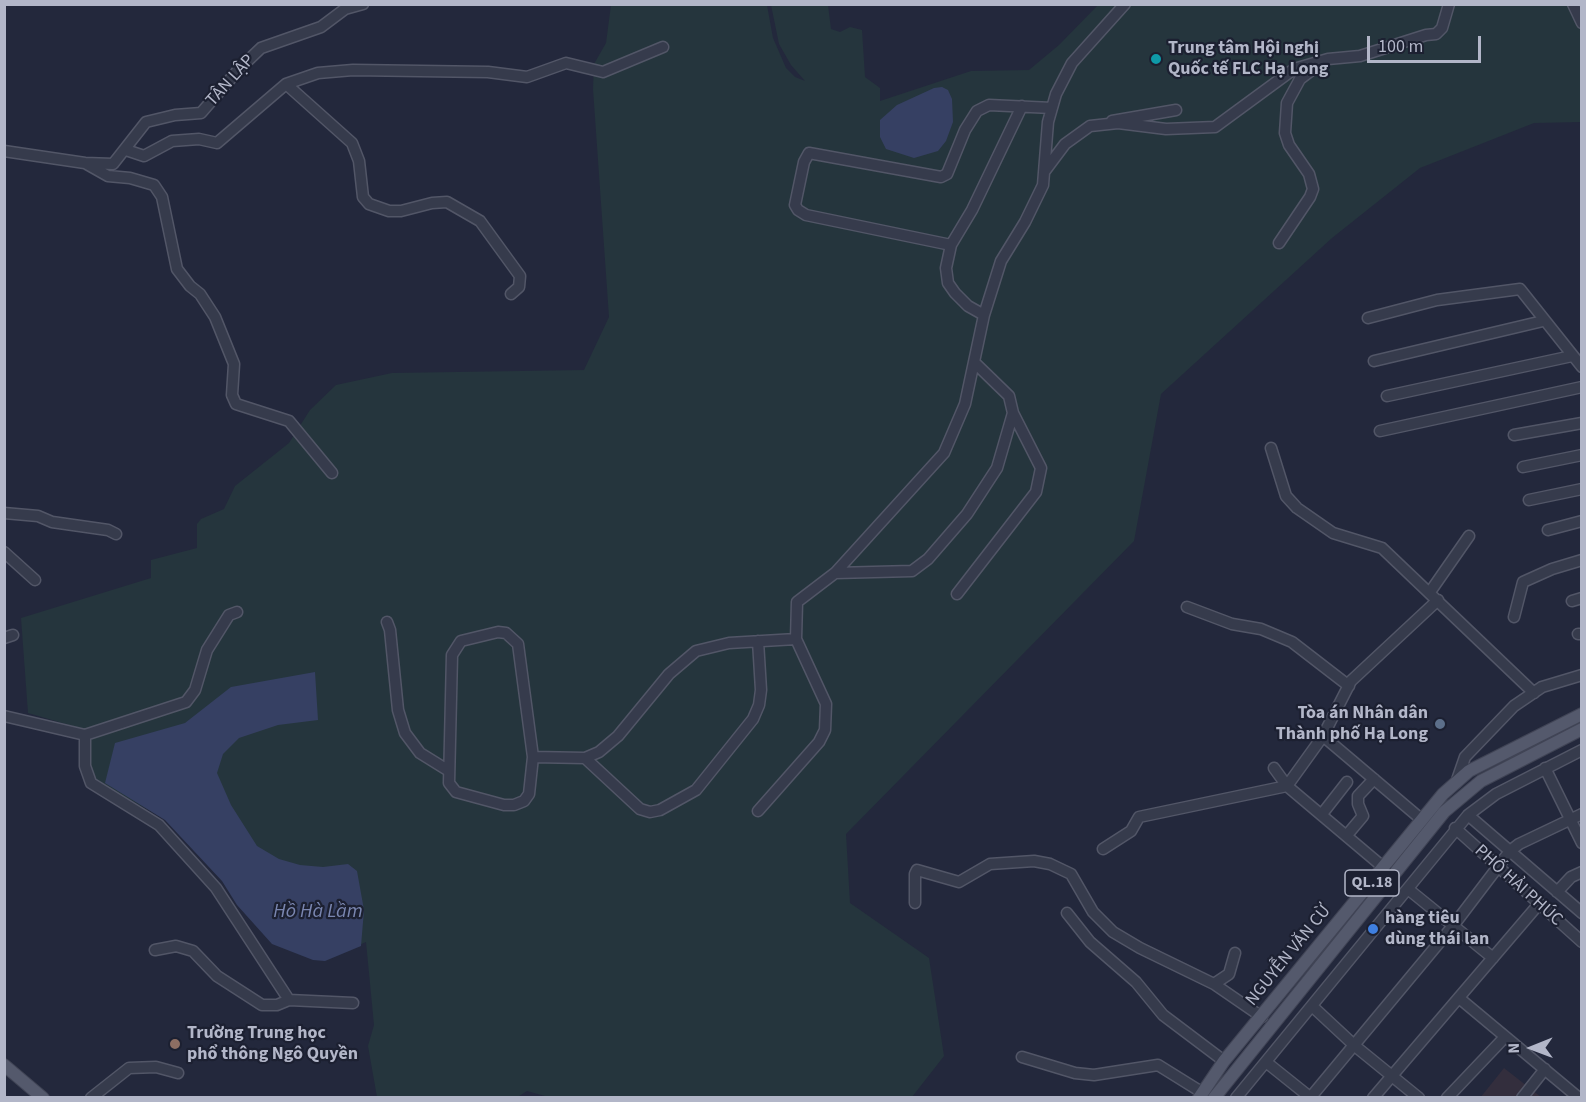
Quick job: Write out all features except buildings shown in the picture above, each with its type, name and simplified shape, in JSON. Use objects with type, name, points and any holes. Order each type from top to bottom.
[{"type":"main road","name":"NGUYỄN VĂN CỪ","points":[[1205,1096],[1389,872],[1421,819],[1456,783],[1469,771],[1581,714]]},
{"type":"main road","name":"NGUYỄN VĂN CỪ","points":[[1205,1096],[1224,1061],[1444,812],[1481,781],[1581,729]]},
{"type":"main road","points":[[4,1065],[43,1098]]},
{"type":"street","points":[[758,811],[819,742],[825,730],[826,704],[796,639],[797,602],[835,573],[944,453],[965,404],[984,315],[1001,261],[1025,222],[1043,185],[1052,108],[1056,94],[1072,63],[1125,4]]},
{"type":"street","points":[[1044,172],[1065,144],[1090,126],[1107,124],[1166,129],[1215,128],[1294,69],[1328,59],[1360,56],[1426,35],[1436,34],[1443,28],[1449,4]]},
{"type":"street","points":[[1573,4],[1581,22]]},
{"type":"street","name":"TÂN LẬP","points":[[4,151],[85,164],[113,164],[126,150],[135,132],[146,122],[175,115],[201,113],[239,69],[261,48],[321,27],[345,9],[362,5]]},
{"type":"street","points":[[126,150],[144,156],[172,141],[199,139],[219,142],[286,84],[318,73],[353,70],[488,72],[527,77],[566,63],[603,72],[663,47]]},
{"type":"street","points":[[1279,243],[1313,189],[1309,174],[1289,145],[1285,133],[1287,103],[1300,79],[1328,59]]},
{"type":"street","points":[[286,84],[352,143],[359,161],[363,197],[369,204],[395,211],[447,202],[480,221],[520,276],[519,287],[512,294]]},
{"type":"street","points":[[951,245],[807,215],[798,210],[795,205],[808,153],[941,177],[947,174],[965,130],[977,111],[989,105],[1052,108]]},
{"type":"street","points":[[984,315],[968,306],[948,283],[946,268],[951,245],[972,210],[1022,106]]},
{"type":"street","points":[[1107,124],[1115,118],[1176,110]]},
{"type":"street","points":[[85,164],[108,176],[130,178],[154,185],[162,197],[177,269],[190,286],[200,294],[215,317],[234,364],[232,395],[236,404],[289,421],[332,473]]},
{"type":"street","points":[[1368,318],[1437,300],[1520,289],[1581,367]]},
{"type":"street","points":[[1374,361],[1543,321]]},
{"type":"street","points":[[1387,396],[1572,356]]},
{"type":"street","points":[[957,594],[1036,492],[1041,468],[1013,413],[1009,396],[975,363]]},
{"type":"street","points":[[1380,430],[1581,387]]},
{"type":"street","points":[[835,573],[912,571],[928,559],[967,514],[997,468],[1013,413]]},
{"type":"street","points":[[1514,435],[1581,423]]},
{"type":"street","points":[[1271,448],[1286,496],[1297,508],[1334,533],[1382,548],[1534,693]]},
{"type":"street","points":[[1523,467],[1581,455]]},
{"type":"street","points":[[1528,500],[1581,489]]},
{"type":"street","points":[[4,513],[38,516],[52,522],[108,530],[116,534]]},
{"type":"street","points":[[1548,530],[1581,521]]},
{"type":"street","points":[[1103,849],[1131,831],[1139,817],[1287,786],[1323,736],[1349,686],[1434,596],[1469,536]]},
{"type":"street","points":[[4,552],[34,580]]},
{"type":"street","points":[[1514,618],[1523,582],[1552,569],[1581,560]]},
{"type":"street","points":[[1187,607],[1232,624],[1261,629],[1292,642],[1349,686]]},
{"type":"street","points":[[4,716],[85,735],[186,702],[195,690],[207,650],[229,615],[237,612]]},
{"type":"street","points":[[387,621],[399,710],[405,733],[420,753],[448,771]]},
{"type":"street","points":[[498,632],[506,633],[518,644],[533,757],[529,794],[524,801],[514,805],[504,805],[456,792],[449,783],[448,771],[452,741],[453,650],[460,641],[498,632]]},
{"type":"street","points":[[533,757],[585,758],[609,745],[669,674],[696,651],[712,645],[796,639]]},
{"type":"street","points":[[585,758],[640,809],[650,812],[660,810],[696,790],[753,719],[761,690],[758,641]]},
{"type":"street","points":[[1456,783],[1465,758],[1514,706],[1542,687],[1581,675]]},
{"type":"street","points":[[85,735],[85,766],[91,783],[159,825],[216,888],[289,1000]]},
{"type":"street","points":[[1323,736],[1421,819]]},
{"type":"street","points":[[1236,1098],[1408,889],[1455,828],[1496,794],[1581,750]]},
{"type":"street","points":[[1274,768],[1287,786],[1389,872]]},
{"type":"street","points":[[1545,768],[1581,843]]},
{"type":"street","points":[[1347,835],[1363,816],[1358,804],[1358,796],[1374,779]]},
{"type":"street","points":[[1322,814],[1347,782]]},
{"type":"street","points":[[1266,1062],[1311,1098],[1353,1044],[1499,869],[1510,851],[1519,843],[1581,814]]},
{"type":"street","name":"PHỐ HẢI PHÚC","points":[[1468,815],[1581,913]]},
{"type":"street","name":"PHỐ HẢI PHÚC","points":[[1455,828],[1581,942]]},
{"type":"street","points":[[915,903],[917,870],[958,882],[990,864],[1034,861],[1050,864],[1071,874],[1093,912],[1113,932],[1140,948],[1214,984],[1262,1017]]},
{"type":"street","points":[[1557,892],[1571,877],[1581,872]]},
{"type":"street","points":[[1408,889],[1493,958]]},
{"type":"street","points":[[1373,1098],[1538,905]]},
{"type":"street","points":[[1067,913],[1090,942],[1136,982],[1163,1015],[1224,1061]]},
{"type":"street","points":[[155,950],[176,946],[194,951],[217,976],[262,1005],[278,1005],[289,1000],[353,1003]]},
{"type":"street","points":[[1214,984],[1229,974],[1235,953]]},
{"type":"street","points":[[1458,998],[1579,1098]]},
{"type":"street","points":[[1312,1006],[1353,1044],[1393,1074],[1419,1098]]},
{"type":"street","points":[[1447,1098],[1505,1037]]},
{"type":"street","points":[[1022,1057],[1075,1073],[1094,1075],[1158,1065],[1205,1096]]},
{"type":"street","points":[[91,1098],[129,1068],[156,1067],[178,1073]]},
{"type":"street","points":[[1522,1098],[1545,1069]]},
{"type":"shaded area","points":[[611,5],[767,5],[773,38],[786,68],[795,77],[805,81],[791,65],[779,44],[771,5],[828,5],[831,29],[840,32],[850,27],[862,30],[865,77],[880,88],[880,101],[971,71],[1029,70],[1059,45],[1098,5],[1581,5],[1581,122],[1534,123],[1420,168],[1332,238],[1161,394],[1134,541],[846,834],[850,903],[929,958],[944,1056],[912,1097],[552,1098],[527,1091],[516,1098],[377,1097],[368,1046],[374,1025],[366,942],[331,957],[217,875],[167,820],[98,782],[87,771],[90,731],[28,713],[21,618],[151,578],[151,560],[197,548],[197,524],[201,519],[224,509],[235,486],[289,443],[310,410],[336,385],[392,373],[584,370],[609,317],[593,89],[594,64],[606,43]]},
{"type":"shaded area","points":[[1504,1068],[1541,1097],[1480,1098]]},
{"type":"water","points":[[942,87],[948,90],[952,99],[953,122],[946,141],[938,151],[914,158],[886,149],[880,137],[880,120],[897,105],[934,88]]},
{"type":"water","name":"Hồ Hà Lầm","points":[[315,672],[318,720],[278,725],[239,738],[223,754],[217,773],[231,805],[257,846],[279,859],[300,865],[323,867],[348,864],[357,871],[364,910],[361,946],[325,961],[313,960],[272,944],[237,905],[222,881],[165,820],[105,783],[115,743],[185,723],[231,687]]},
{"type":"place","name":"Trung tâm Hội nghị Quốc tế FLC Hạ Long","points":[[1156,59]]},
{"type":"place","name":"Tòa án Nhân dân Thành phố Hạ Long","points":[[1440,724]]},
{"type":"place","name":"hàng tiêu dùng thái lan","points":[[1373,929]]},
{"type":"place","name":"Trường Trung học phổ thông Ngô Quyền","points":[[175,1044]]}]
